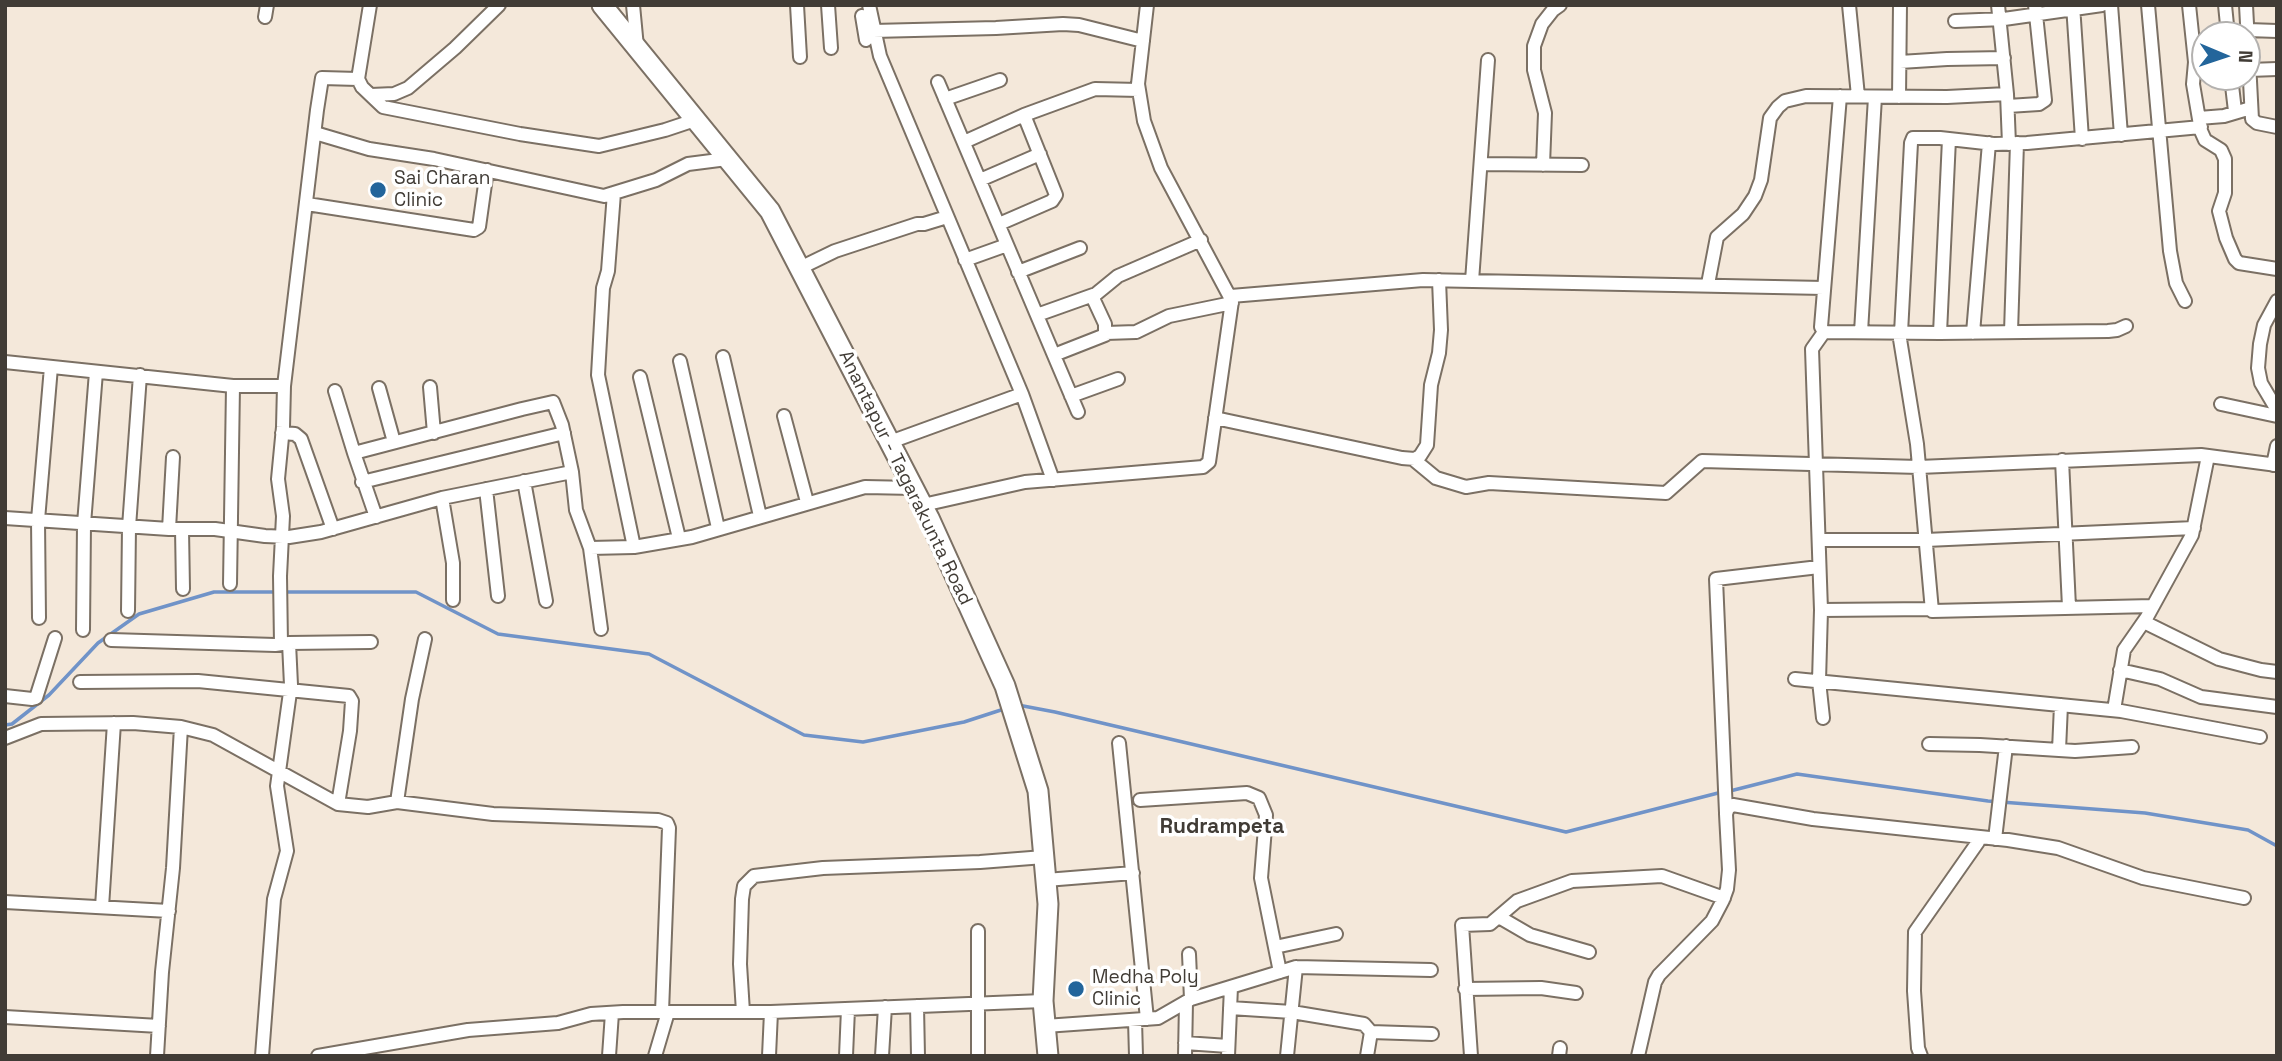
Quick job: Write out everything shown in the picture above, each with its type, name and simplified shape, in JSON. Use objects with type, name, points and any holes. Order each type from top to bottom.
[{"type":"main road","name":"Anantapur - Tagarakunta Road","points":[[602,5],[770,211],[918,497],[1005,686],[1038,791],[1048,904],[1043,1001],[1048,1056]]},
{"type":"street","points":[[370,5],[358,79],[362,87],[383,107],[520,134],[599,146],[695,120]]},
{"type":"street","points":[[371,95],[394,94],[408,88],[455,48],[499,5]]},
{"type":"street","points":[[633,5],[638,49]]},
{"type":"street","points":[[797,5],[800,57]]},
{"type":"street","points":[[828,5],[831,48]]},
{"type":"street","points":[[861,5],[870,36],[1022,394],[1052,480]]},
{"type":"street","points":[[869,5],[870,36]]},
{"type":"street","points":[[590,548],[634,547],[692,537],[865,487],[918,497],[1025,482],[1207,466],[1232,300],[1158,161],[1144,121],[1139,90],[1147,5]]},
{"type":"street","points":[[1543,165],[1545,113],[1534,69],[1534,46],[1547,16],[1560,5]]},
{"type":"street","points":[[1849,5],[1857,96]]},
{"type":"street","points":[[1899,97],[1900,5]]},
{"type":"street","points":[[1998,5],[2013,144],[2011,332]]},
{"type":"street","points":[[1955,21],[2000,19],[2036,10],[2102,5]]},
{"type":"street","points":[[2110,5],[2121,135]]},
{"type":"street","points":[[2148,5],[2169,251],[2176,283],[2185,301]]},
{"type":"street","points":[[2189,5],[2195,62],[2192,81],[2200,122],[2205,140],[2218,148],[2224,156],[2225,193],[2219,212],[2235,259],[2243,264],[2277,268]]},
{"type":"street","points":[[2073,7],[2082,139]]},
{"type":"street","points":[[1709,284],[1717,237],[1749,207],[1758,188],[1770,118],[1785,101],[1792,98],[1840,96],[1947,97],[2042,104],[2045,100],[2036,10]]},
{"type":"street","points":[[870,36],[1063,24],[1079,25],[1143,41]]},
{"type":"street","points":[[1900,62],[2004,58]]},
{"type":"street","points":[[1472,281],[1488,60]]},
{"type":"street","points":[[262,1056],[274,899],[287,851],[278,797],[278,772],[290,691],[281,602],[283,516],[278,479],[284,386],[322,78],[358,79]]},
{"type":"street","points":[[945,99],[1000,80]]},
{"type":"street","points":[[938,82],[1078,412]]},
{"type":"street","points":[[964,142],[1024,115],[1101,88],[1139,90]]},
{"type":"street","points":[[2233,91],[2235,111]]},
{"type":"street","points":[[2250,91],[2253,121],[2277,127]]},
{"type":"street","points":[[1824,331],[1821,327],[1840,96]]},
{"type":"street","points":[[1861,332],[1875,97]]},
{"type":"street","points":[[1931,609],[1919,467],[1900,333],[1913,138],[2013,144],[2082,139],[2159,132],[2251,108]]},
{"type":"street","points":[[999,224],[1055,198],[1056,192],[1024,115]]},
{"type":"street","points":[[315,133],[369,149],[487,170],[604,196],[656,180],[688,164],[727,159]]},
{"type":"street","points":[[1940,333],[1949,139]]},
{"type":"street","points":[[1973,333],[1989,143]]},
{"type":"street","points":[[980,180],[1040,154]]},
{"type":"street","points":[[1481,164],[1582,165]]},
{"type":"street","points":[[307,204],[474,230],[479,226],[487,170]]},
{"type":"street","points":[[614,193],[608,271],[603,288],[597,376],[634,547]]},
{"type":"street","points":[[800,268],[835,251],[947,217]]},
{"type":"street","points":[[1037,315],[1092,296],[1113,279],[1201,240]]},
{"type":"street","points":[[965,260],[1007,245]]},
{"type":"street","points":[[1018,272],[1080,248]]},
{"type":"street","points":[[1054,355],[1103,337],[1106,333],[1136,332],[1166,317],[1232,300],[1408,280],[1824,288]]},
{"type":"street","points":[[1215,418],[1402,458],[1413,459],[1420,456],[1424,452],[1429,435],[1431,385],[1439,353],[1439,280]]},
{"type":"street","points":[[1092,296],[1105,324],[1106,333]]},
{"type":"street","points":[[2277,301],[2264,325],[2258,368],[2261,383],[2277,410]]},
{"type":"street","points":[[1824,331],[2108,331],[2126,326]]},
{"type":"street","points":[[1823,718],[1819,681],[1821,610],[1812,349],[1824,331]]},
{"type":"street","points":[[723,357],[760,516]]},
{"type":"street","points":[[680,361],[718,528]]},
{"type":"street","points":[[6,366],[51,367],[233,386],[284,386]]},
{"type":"street","points":[[38,618],[38,520],[51,367]]},
{"type":"street","points":[[83,629],[84,524],[96,372]]},
{"type":"street","points":[[128,611],[129,527],[140,375]]},
{"type":"street","points":[[640,377],[679,538]]},
{"type":"street","points":[[1071,396],[1118,379]]},
{"type":"street","points":[[230,584],[233,386]]},
{"type":"street","points":[[429,387],[434,433]]},
{"type":"street","points":[[379,388],[394,442]]},
{"type":"street","points":[[335,391],[362,482],[376,517]]},
{"type":"street","points":[[890,442],[1022,394]]},
{"type":"street","points":[[354,453],[553,402],[564,433],[576,510],[590,548],[601,629]]},
{"type":"street","points":[[2221,404],[2277,416]]},
{"type":"street","points":[[784,416],[807,502]]},
{"type":"street","points":[[282,433],[295,434],[301,439],[333,529]]},
{"type":"street","points":[[362,482],[564,433]]},
{"type":"street","points":[[1413,459],[1436,478],[1466,487],[1489,483],[1666,493],[1702,461],[1919,467],[2208,456],[2275,465],[2277,446]]},
{"type":"street","points":[[2114,710],[2124,650],[2144,622],[2188,544],[2194,528],[2208,456]]},
{"type":"street","points":[[169,529],[173,457]]},
{"type":"street","points":[[2062,460],[2069,607]]},
{"type":"street","points":[[5,518],[169,529],[215,528],[289,537],[333,529],[442,498],[572,472]]},
{"type":"street","points":[[524,481],[545,601]]},
{"type":"street","points":[[486,489],[498,596]]},
{"type":"street","points":[[442,498],[453,563],[453,600]]},
{"type":"street","points":[[1819,540],[1926,540],[2194,528]]},
{"type":"street","points":[[183,529],[183,589]]},
{"type":"street","points":[[1638,1056],[1655,982],[1712,921],[1724,898],[1729,870],[1716,579],[1819,567]]},
{"type":"street","points":[[1821,610],[1931,609],[1936,612],[2153,606]]},
{"type":"street","points":[[2144,622],[2219,659],[2277,672]]},
{"type":"street","points":[[5,696],[36,698],[55,638]]},
{"type":"street","points":[[397,802],[412,699],[425,639]]},
{"type":"street","points":[[111,640],[371,642]]},
{"type":"street","points":[[2119,670],[2160,679],[2202,696],[2277,707]]},
{"type":"street","points":[[1795,678],[2114,710],[2260,737]]},
{"type":"street","points":[[80,682],[198,681],[345,695],[351,698],[350,731],[338,804]]},
{"type":"street","points":[[2059,750],[2062,705]]},
{"type":"street","points":[[102,907],[114,723]]},
{"type":"street","points":[[5,738],[41,724],[114,723],[181,727],[213,735],[338,804],[368,807],[397,802],[493,814],[667,823],[665,1012],[655,1056]]},
{"type":"street","points":[[157,1056],[181,727]]},
{"type":"street","points":[[1119,743],[1133,873],[1141,1020],[1136,1056]]},
{"type":"street","points":[[1929,744],[2059,750],[2133,747]]},
{"type":"street","points":[[1995,839],[2006,746]]},
{"type":"street","points":[[1140,800],[1247,793],[1259,798],[1266,815],[1261,878],[1280,972]]},
{"type":"street","points":[[1726,814],[1730,806],[1741,805],[1813,819],[2057,848],[2143,878],[2244,898]]},
{"type":"street","points":[[1921,1056],[1918,1048],[1914,991],[1915,932],[1978,842]]},
{"type":"street","points":[[743,1012],[740,964],[742,899],[744,886],[750,878],[823,868],[1044,857]]},
{"type":"street","points":[[1046,880],[1133,873]]},
{"type":"street","points":[[1471,1056],[1461,926],[1490,924],[1517,901],[1572,881],[1662,876],[1724,898]]},
{"type":"street","points":[[5,902],[169,911]]},
{"type":"street","points":[[1499,916],[1530,935],[1589,952]]},
{"type":"street","points":[[978,931],[978,1056]]},
{"type":"street","points":[[1275,947],[1336,934]]},
{"type":"street","points":[[1189,954],[1185,1049],[1228,1051],[1231,987]]},
{"type":"street","points":[[1045,1026],[1162,1017],[1189,1001],[1297,967],[1431,970]]},
{"type":"street","points":[[1287,1056],[1297,967]]},
{"type":"street","points":[[1465,989],[1541,988],[1576,993]]},
{"type":"street","points":[[323,1055],[468,1030],[558,1023],[591,1014],[771,1012],[1043,1001]]},
{"type":"street","points":[[917,1006],[918,1056]]},
{"type":"street","points":[[883,1056],[885,1007]]},
{"type":"street","points":[[1230,1008],[1292,1012],[1364,1024],[1371,1031],[1432,1034]]},
{"type":"street","points":[[846,1056],[848,1009]]},
{"type":"street","points":[[769,1056],[771,1012]]},
{"type":"street","points":[[609,1056],[612,1013]]},
{"type":"street","points":[[5,1017],[159,1026]]},
{"type":"street","points":[[1367,1056],[1371,1031]]},
{"type":"waterway","points":[[5,725],[12,724],[49,695],[98,643],[139,614],[214,592],[277,592]]},
{"type":"waterway","points":[[284,592],[416,592],[498,634],[649,654],[804,735],[863,742],[964,722],[1004,709]]},
{"type":"waterway","points":[[1018,705],[1566,832],[1722,792]]},
{"type":"waterway","points":[[1730,791],[1797,774],[1988,801],[2145,813],[2248,830],[2277,846]]},
{"type":"place","name":"Sai Charan Clinic","points":[[378,190]]},
{"type":"place","name":"Medha Poly Clinic","points":[[1076,989]]},
{"type":"district","name":"Rudrampeta","points":[[1222,827]]}]
